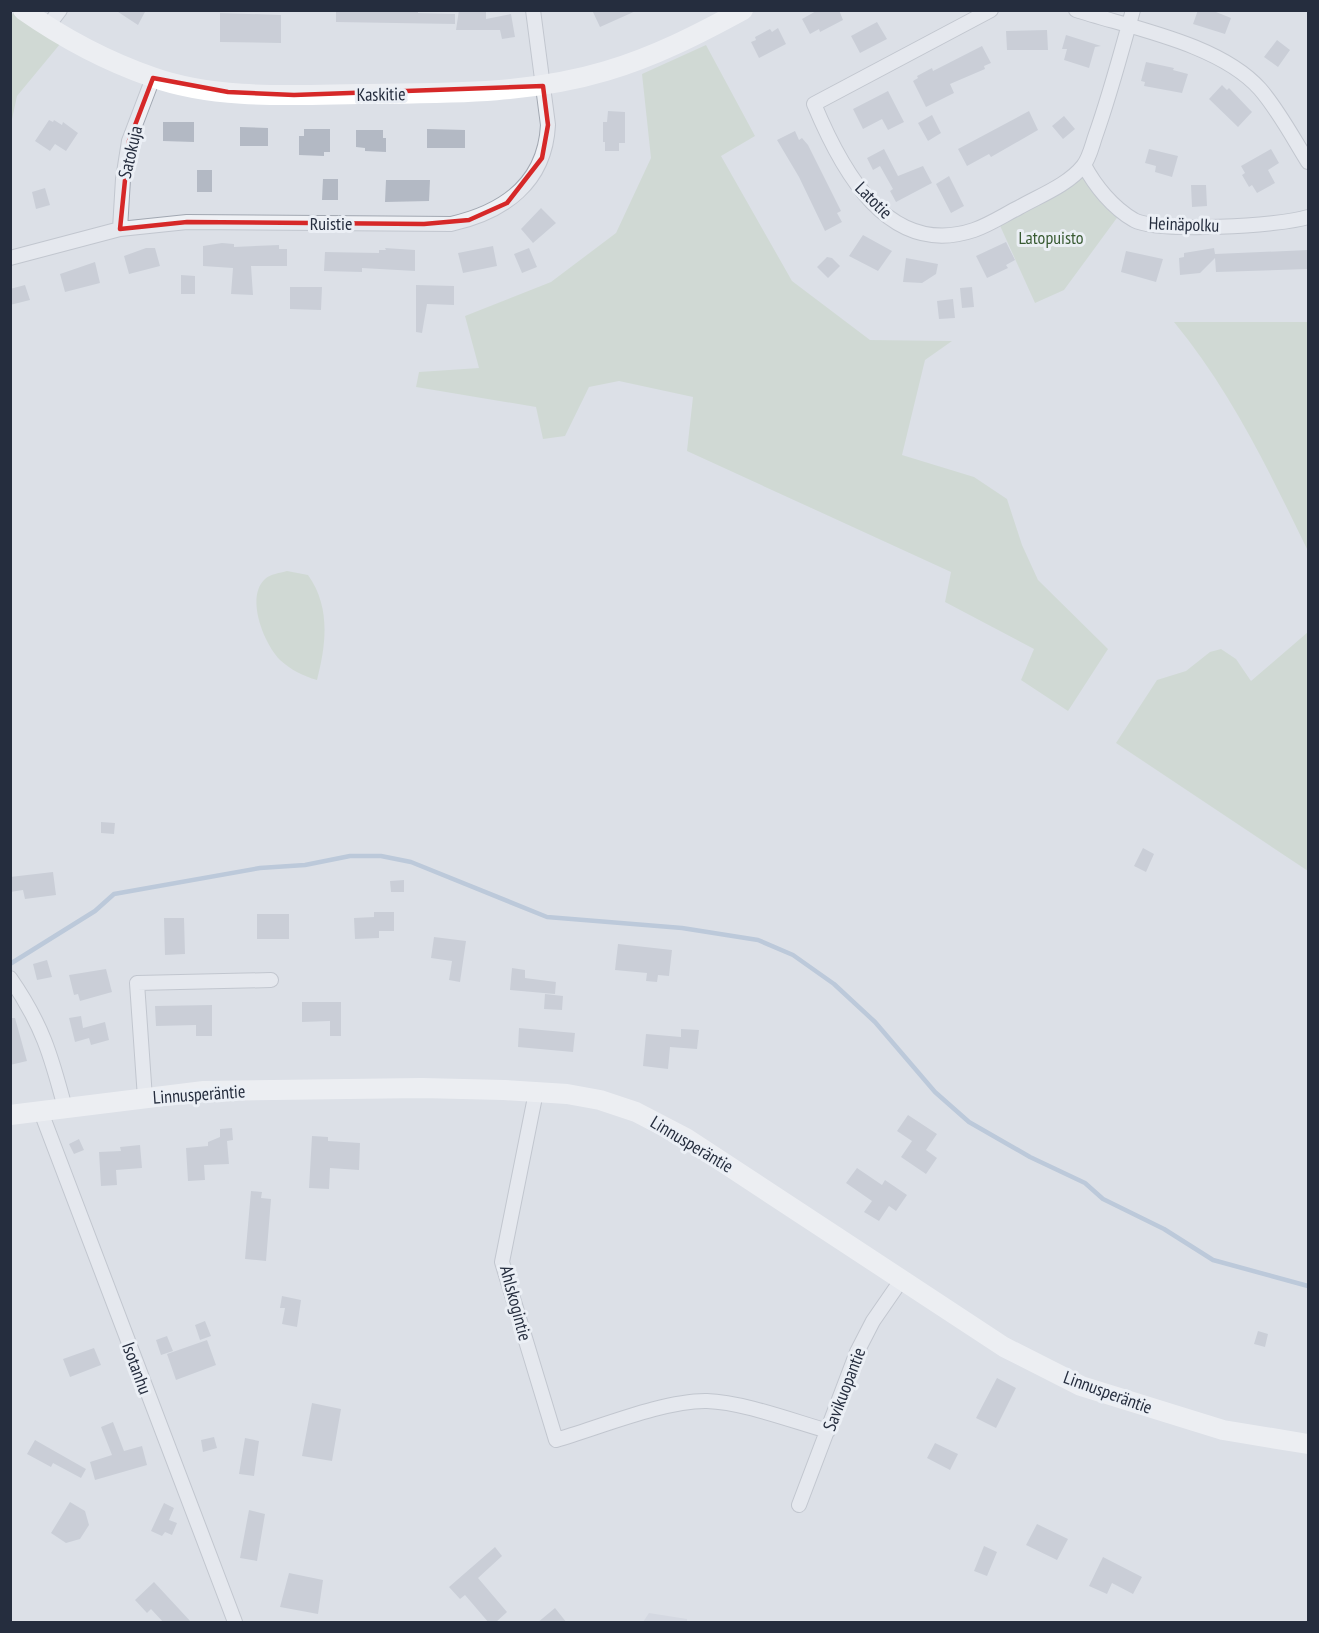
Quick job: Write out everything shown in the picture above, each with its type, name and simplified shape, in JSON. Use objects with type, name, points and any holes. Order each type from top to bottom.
[{"type":"street","name":"Kaskitie","points":[[23,10],[47,27],[99,56],[153,78],[228,92],[294,95],[480,91],[542,79],[607,71],[652,55],[743,10]]},
{"type":"street","points":[[47,27],[60,10]]},
{"type":"street","name":"Ruistie","points":[[10,258],[120,229],[187,222],[451,224],[469,220],[507,203],[523,188],[542,158],[548,125],[533,10]]},
{"type":"street","name":"Latotie","points":[[991,10],[814,104],[846,171],[871,202],[892,220],[922,234],[950,235],[974,230],[1007,214],[1070,178],[1084,165]]},
{"type":"street","points":[[1076,10],[1197,50],[1234,67],[1260,89],[1308,162]]},
{"type":"street","points":[[1084,165],[1120,61],[1132,10]]},
{"type":"street","name":"Satokuja","points":[[120,229],[123,179],[129,141],[153,78]]},
{"type":"street","name":"Heinäpolku","points":[[1084,165],[1090,177],[1114,205],[1135,221],[1150,226],[1229,225],[1308,217]]},
{"type":"street","points":[[10,978],[31,1008],[48,1045],[65,1108]]},
{"type":"street","points":[[145,1098],[137,983],[271,980]]},
{"type":"street","name":"Linnusperäntie","points":[[10,1115],[204,1091],[422,1088],[536,1092],[600,1100],[636,1112],[686,1138],[1004,1347],[1081,1386],[1223,1430],[1308,1444]]},
{"type":"street","name":"Ahlskogintie","points":[[536,1092],[502,1262],[556,1440],[684,1402],[709,1401],[828,1431]]},
{"type":"street","name":"Isotanhu","points":[[41,1112],[235,1623]]},
{"type":"street","name":"Savikuopantie","points":[[799,1505],[857,1352],[873,1321],[902,1279]]},
{"type":"highlighted area","points":[[153,78],[228,92],[294,95],[543,86],[548,125],[542,158],[507,203],[469,220],[424,224],[187,222],[120,229],[129,141]]},
{"type":"shaded area","points":[[649,1613],[687,1619],[687,1622],[643,1622]]},
{"type":"green space","points":[[15,11],[65,38],[17,96],[11,124],[11,16]]},
{"type":"green space","points":[[706,45],[755,136],[721,156],[792,281],[870,340],[952,341],[925,360],[902,455],[974,477],[1007,499],[1022,545],[1038,580],[1108,649],[1068,711],[1021,680],[1034,649],[945,602],[951,572],[687,451],[693,397],[619,381],[589,387],[565,436],[543,439],[536,407],[416,387],[419,372],[479,368],[465,316],[551,282],[616,233],[651,158],[642,74]]},
{"type":"green space","name":"Latopuisto","points":[[1084,165],[1122,211],[1064,290],[1035,303],[997,219]]},
{"type":"green space","points":[[1174,322],[1308,322],[1308,551],[1248,432],[1214,376]]},
{"type":"green space","points":[[287,571],[308,575],[320,600],[324,640],[317,680],[297,672],[280,660],[268,643],[259,620],[257,597],[259,587],[267,577]]},
{"type":"green space","points":[[1308,632],[1308,871],[1116,743],[1157,680],[1186,671],[1210,652],[1221,649],[1236,659],[1251,681]]},
{"type":"building","points":[[115,10],[146,10],[138,25]]},
{"type":"building","points":[[336,10],[418,10],[418,13],[455,14],[455,24],[336,22]]},
{"type":"building","points":[[459,10],[486,10],[486,19],[511,14],[515,37],[502,39],[500,30],[456,30]]},
{"type":"building","points":[[592,10],[638,10],[600,27]]},
{"type":"building","points":[[818,10],[839,10],[843,20],[820,32],[819,29],[810,34],[802,19]]},
{"type":"building","points":[[1198,10],[1211,10],[1231,18],[1225,34],[1193,24]]},
{"type":"building","points":[[220,13],[281,15],[281,43],[220,42]]},
{"type":"building","points":[[877,22],[887,39],[860,53],[851,36]]},
{"type":"building","points":[[778,28],[786,44],[759,58],[751,42],[756,40],[755,37],[770,29],[772,32]]},
{"type":"building","points":[[1047,30],[1048,50],[1007,50],[1006,31]]},
{"type":"building","points":[[1066,35],[1101,46],[1095,47],[1089,68],[1064,60],[1067,49],[1062,49]]},
{"type":"building","points":[[1277,40],[1290,50],[1278,67],[1264,57]]},
{"type":"building","points":[[982,46],[991,63],[984,66],[985,69],[950,84],[954,93],[926,107],[913,81],[918,78],[917,76],[932,68],[933,71]]},
{"type":"building","points":[[1146,62],[1174,68],[1173,70],[1188,74],[1182,93],[1144,86],[1145,82],[1141,81]]},
{"type":"building","points":[[1222,85],[1227,90],[1229,88],[1252,112],[1238,127],[1209,99]]},
{"type":"building","points":[[888,91],[904,122],[888,130],[882,119],[863,129],[853,109]]},
{"type":"building","points":[[608,111],[625,112],[625,143],[619,143],[619,151],[605,151],[603,122],[607,122]]},
{"type":"building","points":[[1029,111],[1038,130],[991,157],[989,154],[967,166],[958,149]]},
{"type":"building","points":[[932,115],[941,133],[928,141],[918,123]]},
{"type":"building","points":[[1064,116],[1075,129],[1063,139],[1052,126]]},
{"type":"building","points":[[49,120],[62,125],[63,122],[78,133],[66,151],[55,144],[50,151],[35,141]]},
{"type":"building","points":[[163,122],[194,122],[194,142],[163,141]]},
{"type":"building","points":[[240,127],[268,128],[268,146],[240,146]]},
{"type":"building","points":[[304,129],[330,129],[330,152],[324,152],[324,156],[299,155],[299,136],[304,136]]},
{"type":"building","points":[[427,129],[465,130],[465,148],[427,148]]},
{"type":"building","points":[[356,130],[383,130],[383,138],[386,138],[386,152],[365,151],[365,148],[356,147]]},
{"type":"building","points":[[795,131],[799,140],[802,138],[808,145],[841,211],[837,213],[842,222],[825,231],[799,177],[777,140]]},
{"type":"building","points":[[884,149],[898,176],[923,166],[932,183],[896,202],[890,191],[893,189],[880,166],[873,170],[867,158]]},
{"type":"building","points":[[1149,149],[1178,156],[1172,177],[1155,172],[1156,166],[1145,163]]},
{"type":"building","points":[[1271,149],[1279,163],[1268,170],[1275,183],[1257,193],[1252,185],[1249,187],[1242,175],[1245,173],[1241,166]]},
{"type":"building","points":[[197,170],[212,170],[212,192],[197,192]]},
{"type":"building","points":[[949,176],[964,206],[951,213],[936,184]]},
{"type":"building","points":[[323,179],[338,179],[338,200],[322,200]]},
{"type":"building","points":[[386,180],[430,180],[429,201],[385,202]]},
{"type":"building","points":[[1191,185],[1206,185],[1207,206],[1192,207]]},
{"type":"building","points":[[45,188],[50,205],[36,209],[32,192]]},
{"type":"building","points":[[541,208],[556,223],[533,243],[521,229]]},
{"type":"building","points":[[863,235],[892,251],[878,271],[849,256]]},
{"type":"building","points":[[1006,242],[1015,260],[1006,265],[1008,268],[987,278],[976,256]]},
{"type":"building","points":[[234,244],[234,247],[279,245],[279,249],[287,249],[287,266],[251,266],[253,295],[231,294],[233,268],[203,266],[203,246]]},
{"type":"building","points":[[493,246],[497,266],[463,273],[458,253]]},
{"type":"building","points":[[146,248],[155,248],[160,266],[129,274],[124,256]]},
{"type":"building","points":[[385,248],[415,250],[415,271],[362,268],[362,272],[324,271],[325,252],[379,253],[379,250],[386,250]]},
{"type":"building","points":[[529,248],[537,267],[522,273],[514,254]]},
{"type":"building","points":[[1214,248],[1215,254],[1308,250],[1308,269],[1216,272],[1215,258],[1200,273],[1180,275],[1179,258],[1184,257],[1184,253]]},
{"type":"building","points":[[1126,251],[1163,259],[1156,282],[1121,272]]},
{"type":"building","points":[[827,257],[832,258],[840,266],[828,278],[817,267]]},
{"type":"building","points":[[906,258],[938,264],[936,274],[922,283],[903,282]]},
{"type":"building","points":[[95,262],[100,283],[65,292],[60,274]]},
{"type":"building","points":[[181,275],[195,276],[195,294],[181,294]]},
{"type":"building","points":[[25,285],[30,300],[10,305],[10,289]]},
{"type":"building","points":[[416,285],[454,286],[454,305],[427,304],[422,333],[416,332]]},
{"type":"building","points":[[290,287],[322,287],[321,310],[290,309]]},
{"type":"building","points":[[972,287],[974,307],[962,308],[960,288]]},
{"type":"building","points":[[953,299],[955,318],[939,319],[937,301]]},
{"type":"building","points":[[101,822],[115,823],[114,834],[101,833]]},
{"type":"building","points":[[1143,848],[1154,854],[1146,872],[1134,866]]},
{"type":"building","points":[[53,872],[56,895],[25,899],[23,890],[10,892],[10,877]]},
{"type":"building","points":[[404,880],[404,892],[391,892],[390,881]]},
{"type":"building","points":[[374,912],[394,912],[394,931],[379,931],[379,938],[355,939],[354,918],[374,917]]},
{"type":"building","points":[[257,914],[289,914],[289,939],[257,939]]},
{"type":"building","points":[[164,918],[184,918],[185,954],[165,955]]},
{"type":"building","points":[[434,937],[466,941],[460,982],[449,980],[452,961],[431,958]]},
{"type":"building","points":[[618,944],[672,950],[669,976],[658,975],[657,982],[646,981],[647,973],[615,970]]},
{"type":"building","points":[[47,960],[52,977],[37,980],[33,964]]},
{"type":"building","points":[[512,968],[525,970],[525,978],[556,982],[555,994],[510,990]]},
{"type":"building","points":[[106,969],[112,992],[80,1001],[78,994],[74,995],[69,975]]},
{"type":"building","points":[[545,994],[563,996],[562,1010],[544,1009]]},
{"type":"building","points":[[302,1002],[341,1002],[341,1036],[330,1036],[330,1021],[302,1022]]},
{"type":"building","points":[[212,1005],[212,1036],[196,1036],[196,1025],[156,1026],[155,1006]]},
{"type":"building","points":[[81,1016],[83,1028],[105,1022],[109,1040],[91,1045],[89,1038],[75,1042],[69,1018]]},
{"type":"building","points":[[10,1018],[15,1018],[27,1061],[10,1065]]},
{"type":"building","points":[[519,1028],[575,1033],[573,1052],[518,1047]]},
{"type":"building","points":[[681,1029],[699,1030],[697,1049],[670,1047],[668,1069],[643,1066],[646,1034],[681,1037]]},
{"type":"building","points":[[908,1115],[937,1134],[926,1150],[937,1158],[926,1174],[901,1157],[912,1141],[897,1131]]},
{"type":"building","points":[[232,1128],[233,1140],[227,1141],[229,1164],[204,1165],[205,1180],[188,1181],[186,1148],[208,1146],[208,1142],[220,1137],[220,1129]]},
{"type":"building","points":[[312,1136],[328,1137],[328,1141],[360,1143],[359,1170],[330,1168],[329,1189],[309,1188]]},
{"type":"building","points":[[79,1139],[84,1150],[74,1154],[69,1144]]},
{"type":"building","points":[[140,1145],[142,1168],[116,1170],[117,1185],[101,1186],[99,1152],[121,1151],[120,1147]]},
{"type":"building","points":[[857,1168],[882,1185],[885,1180],[907,1195],[896,1211],[889,1206],[879,1221],[864,1212],[872,1201],[846,1183]]},
{"type":"building","points":[[251,1191],[262,1192],[261,1198],[271,1199],[266,1261],[245,1259]]},
{"type":"building","points":[[282,1296],[301,1300],[297,1327],[282,1324],[285,1308],[280,1308]]},
{"type":"building","points":[[205,1321],[211,1336],[200,1340],[195,1325]]},
{"type":"building","points":[[1258,1331],[1268,1334],[1265,1347],[1254,1344]]},
{"type":"building","points":[[167,1336],[173,1351],[161,1355],[156,1340]]},
{"type":"building","points":[[207,1340],[216,1365],[176,1380],[167,1354]]},
{"type":"building","points":[[94,1348],[101,1365],[70,1377],[63,1359]]},
{"type":"building","points":[[997,1378],[1016,1388],[996,1428],[976,1418]]},
{"type":"building","points":[[312,1403],[341,1409],[332,1461],[302,1456]]},
{"type":"building","points":[[113,1422],[124,1451],[142,1446],[147,1465],[95,1480],[90,1462],[112,1455],[101,1427]]},
{"type":"building","points":[[214,1437],[217,1448],[203,1452],[201,1440]]},
{"type":"building","points":[[245,1438],[259,1441],[254,1476],[239,1474]]},
{"type":"building","points":[[35,1440],[86,1469],[81,1478],[53,1463],[51,1467],[27,1454]]},
{"type":"building","points":[[935,1443],[958,1454],[950,1470],[927,1458]]},
{"type":"building","points":[[70,1502],[85,1511],[89,1525],[80,1539],[66,1543],[51,1533]]},
{"type":"building","points":[[164,1503],[174,1508],[169,1520],[177,1523],[172,1535],[165,1532],[162,1536],[151,1531]]},
{"type":"building","points":[[249,1510],[265,1514],[257,1561],[240,1558]]},
{"type":"building","points":[[1037,1524],[1068,1539],[1057,1560],[1026,1545]]},
{"type":"building","points":[[984,1546],[997,1552],[987,1576],[974,1571]]},
{"type":"building","points":[[495,1547],[502,1556],[478,1578],[507,1612],[495,1623],[489,1623],[465,1595],[460,1599],[449,1587]]},
{"type":"building","points":[[1103,1557],[1142,1577],[1133,1594],[1112,1583],[1107,1594],[1089,1586]]},
{"type":"building","points":[[289,1573],[323,1580],[318,1614],[280,1607]]},
{"type":"building","points":[[154,1582],[192,1623],[164,1623],[151,1609],[147,1613],[135,1600]]},
{"type":"building","points":[[555,1608],[567,1623],[537,1623]]},
{"type":"waterway","points":[[10,964],[95,911],[114,894],[260,868],[305,865],[350,856],[381,856],[411,862],[547,917],[682,928],[758,940],[793,955],[834,984],[875,1022],[935,1092],[969,1122],[1030,1157],[1085,1183],[1103,1199],[1164,1229],[1213,1260],[1308,1286]]}]
